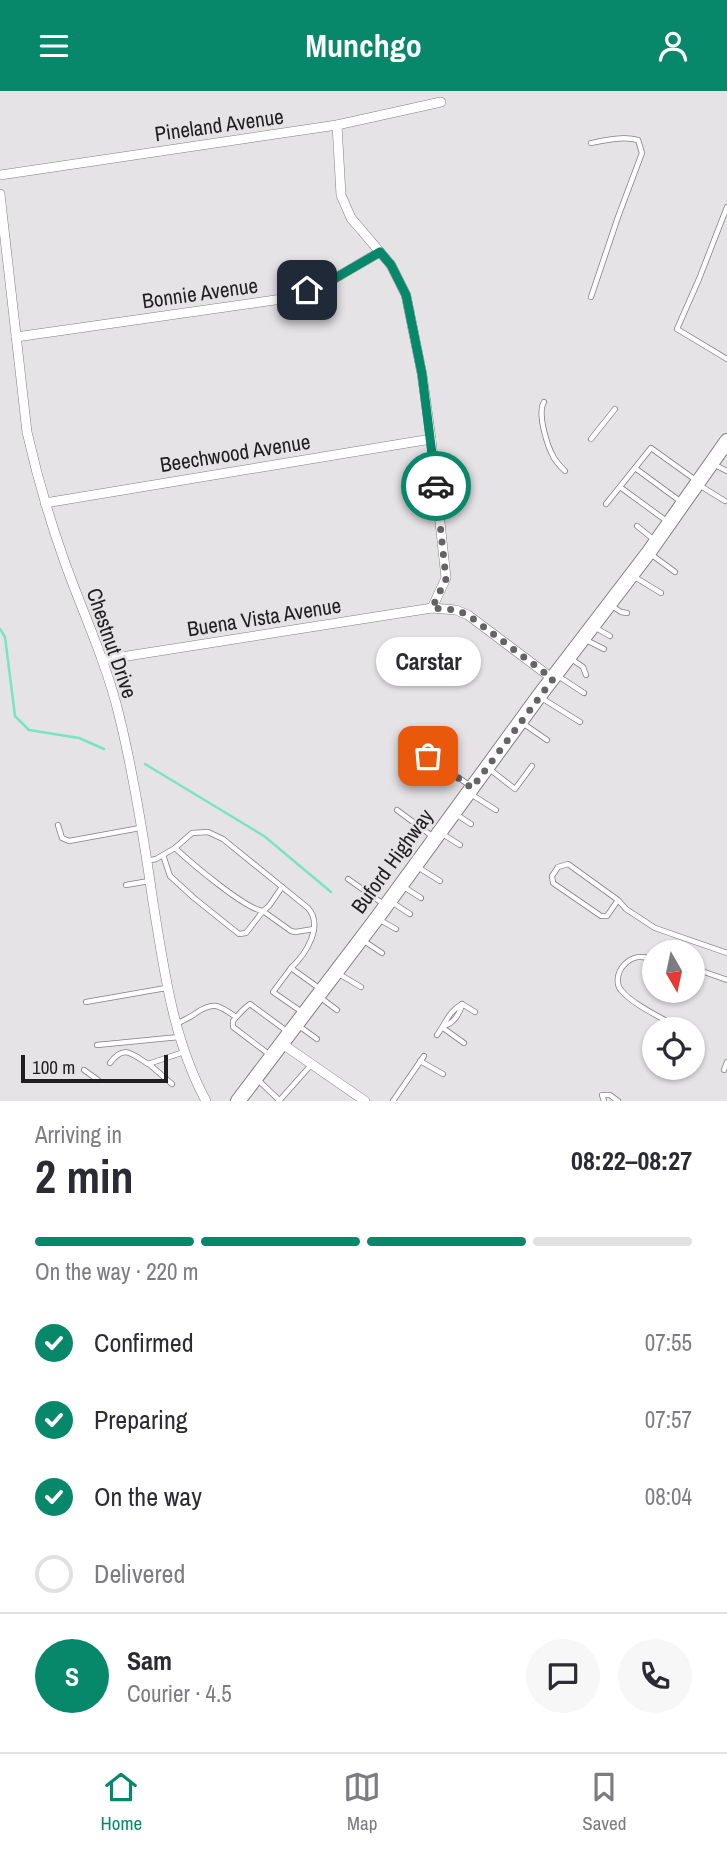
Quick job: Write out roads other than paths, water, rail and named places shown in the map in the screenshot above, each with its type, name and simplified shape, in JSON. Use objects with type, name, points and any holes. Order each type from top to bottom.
[{"type":"main road","name":"Buford Highway","points":[[238,1101],[653,547],[727,441]]},
{"type":"street","name":"Pineland Avenue","points":[[0,174],[337,125],[441,102]]},
{"type":"street","points":[[337,125],[341,195],[351,218],[391,265],[406,295],[422,374],[446,579],[432,608]]},
{"type":"street","name":"Chestnut Drive","points":[[0,194],[27,432],[45,503],[118,712],[141,828],[167,988],[185,1052],[206,1101]]},
{"type":"street","name":"Bonnie Avenue","points":[[16,337],[282,299],[332,280],[380,252]]},
{"type":"street","name":"Beechwood Avenue","points":[[45,503],[431,439]]},
{"type":"street","name":"Buena Vista Avenue","points":[[102,660],[432,608],[456,610],[468,615],[555,677]]},
{"type":"street","points":[[292,1028],[312,1064],[360,1099]]},
{"type":"lane","points":[[591,143],[621,138],[634,139],[638,140],[642,153],[591,297]]},
{"type":"lane","points":[[727,207],[677,329],[727,359]]},
{"type":"lane","points":[[544,402],[540,408],[546,440],[554,458],[565,471]]},
{"type":"lane","points":[[591,439],[615,409]]},
{"type":"lane","points":[[606,504],[651,448],[725,501]]},
{"type":"lane","points":[[712,463],[727,471]]},
{"type":"lane","points":[[635,468],[683,503]]},
{"type":"lane","points":[[620,487],[669,523]]},
{"type":"lane","points":[[637,526],[675,572]]},
{"type":"lane","points":[[632,575],[660,593]]},
{"type":"lane","points":[[610,604],[627,613]]},
{"type":"lane","points":[[593,627],[610,636]]},
{"type":"lane","points":[[583,639],[604,649]]},
{"type":"lane","points":[[569,657],[583,667],[586,675]]},
{"type":"lane","points":[[555,677],[584,693]]},
{"type":"lane","points":[[539,696],[580,722]]},
{"type":"lane","points":[[521,722],[547,740]]},
{"type":"lane","points":[[428,756],[496,810]]},
{"type":"lane","points":[[487,768],[515,789],[532,766]]},
{"type":"lane","points":[[397,810],[438,836],[460,845]]},
{"type":"lane","points":[[454,812],[471,824]]},
{"type":"lane","points":[[58,825],[62,838],[69,841],[141,828]]},
{"type":"lane","points":[[146,861],[175,848],[192,833],[208,832],[223,839],[313,914],[314,929],[301,958],[273,992],[292,1028]]},
{"type":"lane","points":[[175,848],[223,888],[291,931],[314,929]]},
{"type":"lane","points":[[163,855],[170,876],[239,934],[248,930],[282,887]]},
{"type":"lane","points":[[618,900],[607,916],[601,916],[553,883],[552,876],[558,867],[568,864],[618,900],[626,909],[655,928],[727,953]]},
{"type":"lane","points":[[415,866],[440,881]]},
{"type":"lane","points":[[348,879],[410,914]]},
{"type":"lane","points":[[126,885],[150,881]]},
{"type":"lane","points":[[401,884],[421,898]]},
{"type":"lane","points":[[377,918],[396,929]]},
{"type":"lane","points":[[361,938],[382,953]]},
{"type":"lane","points":[[642,958],[634,957],[626,962],[618,978],[619,985],[622,991],[661,1017]]},
{"type":"lane","points":[[291,968],[337,1010]]},
{"type":"lane","points":[[336,972],[361,987]]},
{"type":"lane","points":[[705,972],[727,980]]},
{"type":"lane","points":[[86,1002],[167,988]]},
{"type":"lane","points":[[271,1056],[233,1027],[233,1021],[250,1004],[317,1039]]},
{"type":"lane","points":[[438,1035],[444,1027],[445,1019],[454,1008],[462,1005],[475,1012]]},
{"type":"lane","points":[[176,1025],[211,1006],[218,1006],[236,1017]]},
{"type":"lane","points":[[444,1027],[464,1043]]},
{"type":"lane","points":[[97,1045],[180,1037]]},
{"type":"lane","points":[[148,1064],[185,1052]]},
{"type":"lane","points":[[110,1063],[119,1053],[132,1054],[172,1084]]},
{"type":"lane","points":[[393,1101],[424,1055]]},
{"type":"lane","points":[[420,1061],[443,1075]]},
{"type":"lane","points":[[724,1070],[727,1062]]},
{"type":"lane","points":[[255,1078],[279,1101],[312,1064]]},
{"type":"lane","points":[[84,1070],[98,1080]]},
{"type":"lane","points":[[604,1101],[602,1095],[610,1095],[618,1101]]},
{"type":"waterway","points":[[0,629],[5,637],[15,716],[29,730],[79,738],[104,749]]},
{"type":"waterway","points":[[145,764],[264,836],[331,892]]},
{"type":"place","name":"Carstar","points":[[428,756]]}]
